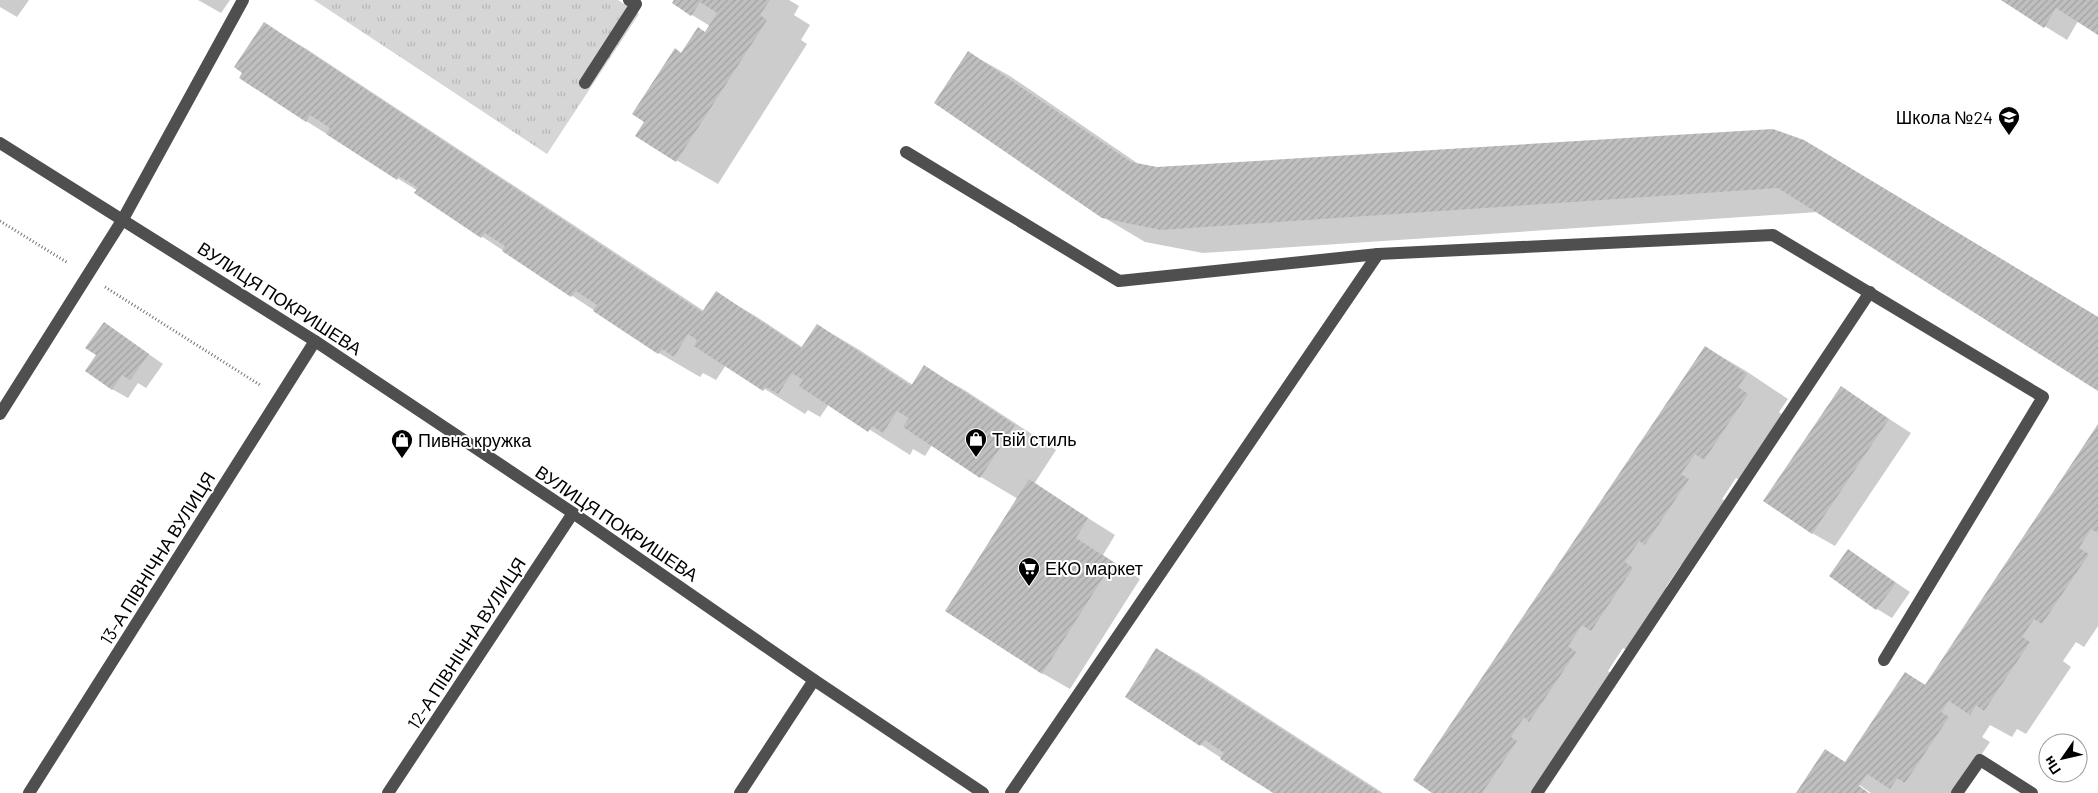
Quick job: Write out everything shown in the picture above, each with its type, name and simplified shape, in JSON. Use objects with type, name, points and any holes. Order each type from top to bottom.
[{"type":"street","points":[[0,414],[123,219],[243,0]]},
{"type":"street","points":[[585,82],[636,4],[630,0]]},
{"type":"street","name":"ВУЛИЦЯ ПОКРИШЕВА","points":[[0,143],[315,341],[573,513],[814,680],[983,793]]},
{"type":"street","points":[[906,152],[1119,281],[1378,254],[1773,235],[2043,396],[1884,660]]},
{"type":"street","points":[[1011,793],[1378,254]]},
{"type":"street","points":[[1537,793],[1870,292]]},
{"type":"street","name":"13-А ПІВНІЧНА ВУЛИЦЯ","points":[[29,793],[315,341]]},
{"type":"street","name":"12-А ПІВНІЧНА ВУЛИЦЯ","points":[[388,793],[573,513]]},
{"type":"street","points":[[740,793],[814,680]]},
{"type":"street","points":[[1957,793],[1980,760],[2032,793]]},
{"type":"path","points":[[0,221],[279,398]]},
{"type":"green space","points":[[314,0],[618,0],[639,14],[547,154]]},
{"type":"building","points":[[674,0],[770,0],[760,15],[767,20],[676,162],[635,136],[644,122],[632,114],[675,48],[681,53],[698,27],[705,32],[717,13],[700,2],[691,16],[672,3]]},
{"type":"building","points":[[2001,0],[2098,0],[2098,35],[2056,8],[2044,28]]},
{"type":"building","points":[[264,22],[702,312],[716,291],[801,348],[817,324],[911,386],[924,365],[1015,425],[980,478],[903,427],[909,418],[897,411],[883,433],[872,426],[868,432],[799,386],[803,380],[792,373],[778,394],[766,387],[763,391],[694,346],[697,340],[688,334],[674,357],[662,349],[658,354],[593,311],[597,305],[576,291],[571,297],[502,251],[505,246],[485,233],[481,238],[414,193],[418,188],[399,176],[397,180],[326,134],[330,128],[310,115],[306,122],[239,78],[242,73],[234,67]]},
{"type":"building","points":[[968,51],[1131,162],[1157,167],[1773,129],[1804,140],[2098,317],[2098,391],[1778,188],[1161,230],[1102,218],[934,103]]},
{"type":"building","points":[[104,322],[149,354],[130,380],[122,375],[112,390],[85,371],[96,355],[85,348]]},
{"type":"building","points":[[1705,346],[1747,374],[1738,387],[1748,394],[1704,460],[1695,454],[1681,474],[1689,479],[1645,545],[1639,541],[1625,562],[1633,568],[1591,631],[1582,625],[1568,646],[1576,652],[1529,722],[1524,717],[1511,737],[1517,741],[1482,793],[1432,793],[1413,780]]},
{"type":"building","points":[[1841,386],[1889,419],[1812,534],[1763,501]]},
{"type":"building","points":[[2098,424],[2098,533],[2091,529],[2079,548],[2089,554],[2042,624],[2034,619],[2022,637],[2030,642],[1984,711],[1976,705],[1970,715],[1949,701],[1941,712],[1949,717],[1905,783],[1897,778],[1890,789],[1867,774],[1859,786],[1869,793],[1796,793],[1825,749],[1845,762],[1905,672],[1925,685]]},
{"type":"building","name":"ЕКО маркет","points":[[1029,479],[1088,518],[1076,538],[1113,562],[1042,674],[945,611]]},
{"type":"building","points":[[1848,549],[1896,583],[1876,610],[1829,576]]},
{"type":"building","points":[[1156,648],[1380,793],[1273,793],[1220,759],[1224,753],[1205,740],[1200,746],[1125,697]]},
{"type":"place","name":"Школа №24","points":[[2009,136]]},
{"type":"place","name":"Твій стиль","points":[[976,458]]},
{"type":"place","name":"Пивна кружка","points":[[402,459]]},
{"type":"place","name":"ЕКО маркет","points":[[1029,587]]}]
